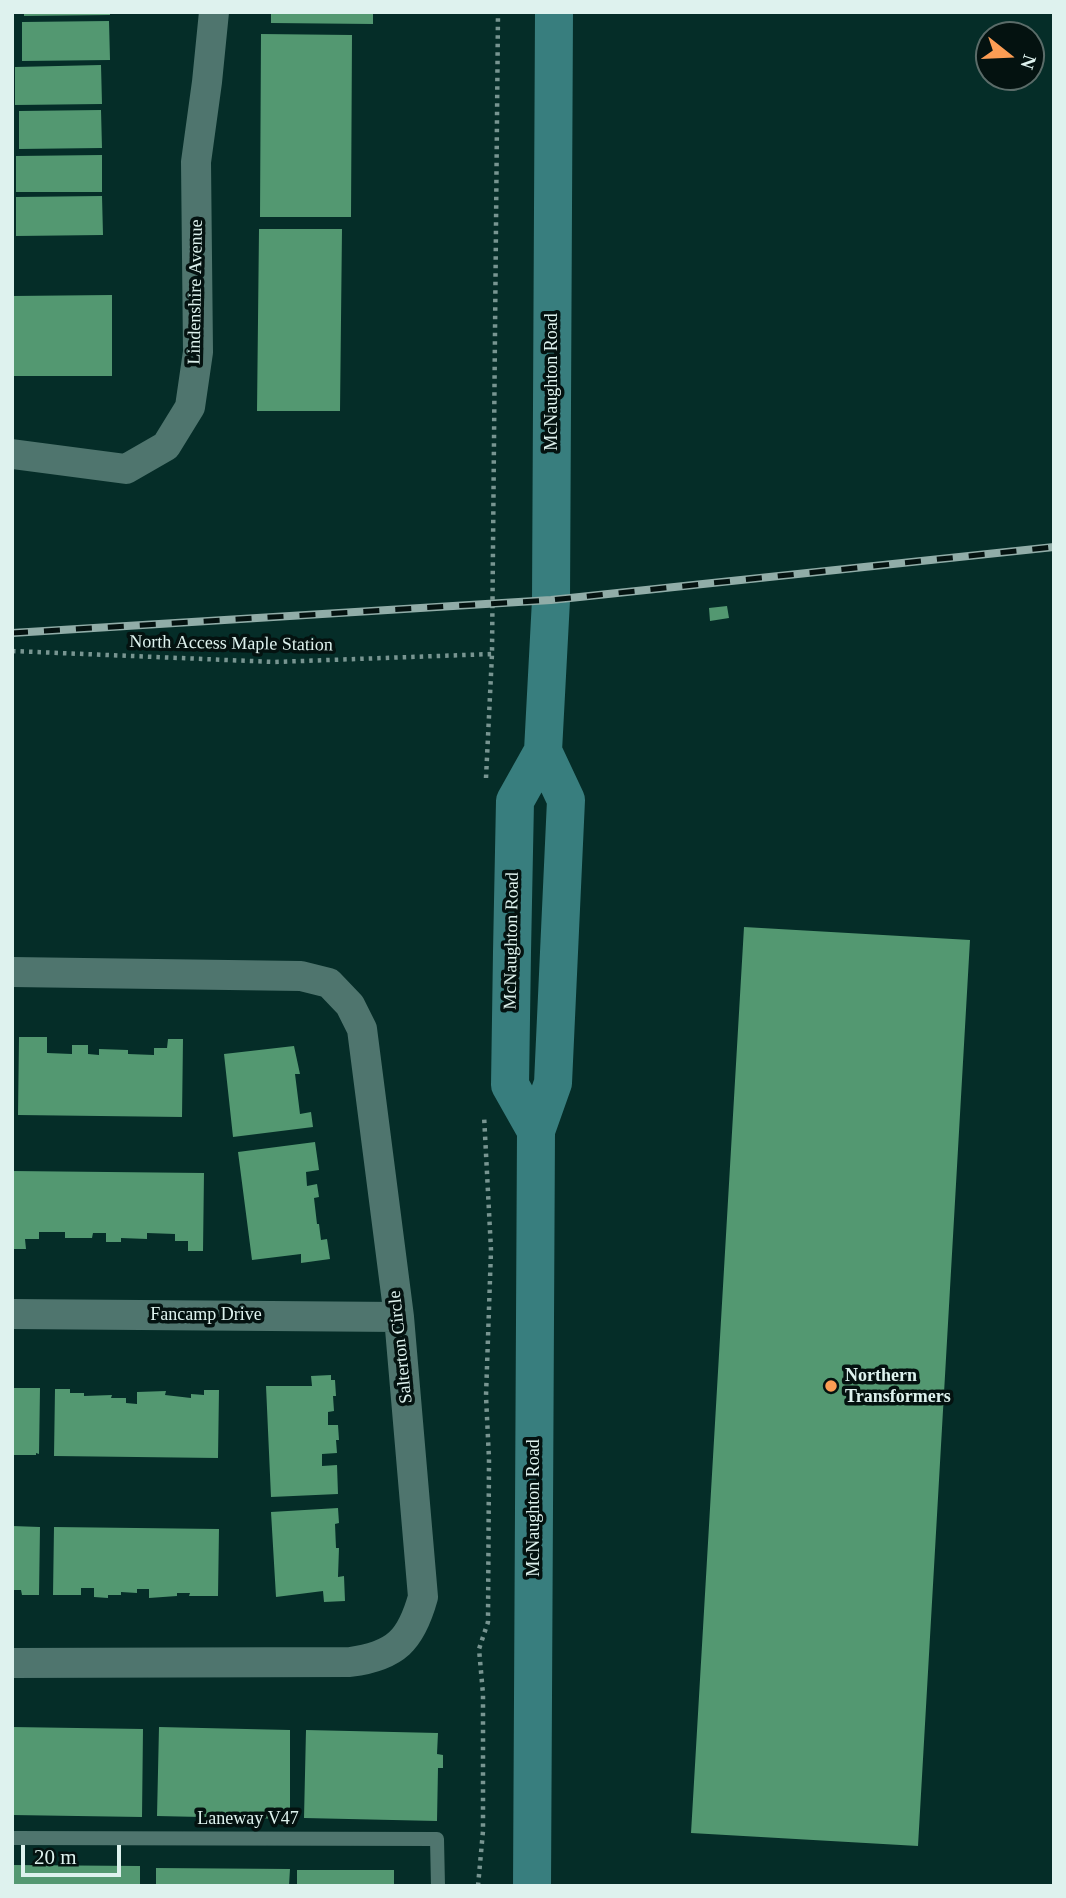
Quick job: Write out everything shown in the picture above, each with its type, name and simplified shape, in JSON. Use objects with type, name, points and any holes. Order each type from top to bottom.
[{"type":"street","name":"Lindenshire Avenue","points":[[12,454],[126,469],[166,446],[190,407],[198,352],[196,162],[214,12]]},
{"type":"street","name":"McNaughton Road","points":[[536,1131],[510,1085],[514,801],[543,751],[551,600],[554,12]]},
{"type":"street","name":"McNaughton Road","points":[[532,1886],[536,1131],[553,1083],[566,800],[543,751]]},
{"type":"street","name":"Salterton Circle","points":[[12,972],[301,976],[329,983],[350,1005],[362,1029],[399,1317],[423,1597],[416,1620],[399,1646],[370,1660],[12,1663]]},
{"type":"street","name":"Fancamp Drive","points":[[12,1314],[399,1317]]},
{"type":"lane","name":"Laneway V47","points":[[12,1838],[437,1839],[438,1886]]},
{"type":"path","name":"North Access Maple Station","points":[[12,651],[275,662],[492,654]]},
{"type":"building","points":[[24,12],[110,12],[110,15],[24,16]]},
{"type":"building","points":[[271,12],[373,12],[373,24],[271,23]]},
{"type":"building","points":[[109,21],[110,60],[22,61],[22,22]]},
{"type":"building","points":[[261,34],[352,35],[351,217],[260,217]]},
{"type":"building","points":[[101,65],[102,104],[15,105],[15,67]]},
{"type":"building","points":[[101,110],[102,148],[19,149],[19,111]]},
{"type":"building","points":[[102,155],[102,192],[16,192],[16,156]]},
{"type":"building","points":[[102,196],[103,235],[16,236],[16,197]]},
{"type":"building","points":[[259,229],[342,229],[340,411],[257,411]]},
{"type":"building","points":[[112,295],[112,376],[12,376],[12,296]]},
{"type":"building","points":[[727,606],[729,618],[710,621],[709,608]]},
{"type":"building","name":"Northern Transformers","points":[[744,927],[970,940],[918,1846],[691,1833]]},
{"type":"building","points":[[19,1037],[47,1037],[47,1053],[72,1054],[72,1045],[88,1045],[88,1054],[99,1055],[99,1049],[128,1050],[128,1054],[154,1055],[154,1048],[167,1048],[168,1039],[183,1039],[182,1117],[18,1115]]},
{"type":"building","points":[[294,1046],[300,1074],[295,1074],[300,1114],[311,1112],[313,1127],[233,1137],[224,1054]]},
{"type":"building","points":[[315,1142],[319,1170],[306,1172],[307,1186],[317,1184],[319,1197],[314,1198],[317,1224],[321,1240],[327,1239],[330,1259],[301,1263],[301,1254],[252,1260],[238,1152]]},
{"type":"building","points":[[12,1171],[204,1173],[203,1251],[188,1251],[188,1241],[175,1241],[175,1234],[147,1233],[147,1239],[121,1238],[121,1242],[106,1242],[106,1233],[93,1233],[92,1238],[65,1238],[65,1232],[39,1232],[39,1239],[25,1239],[26,1249],[12,1249]]},
{"type":"building","points":[[331,1375],[331,1380],[335,1380],[336,1396],[333,1396],[334,1411],[328,1412],[328,1425],[338,1425],[339,1440],[336,1440],[337,1453],[322,1454],[322,1466],[337,1465],[338,1494],[271,1497],[266,1386],[312,1386],[311,1376]]},
{"type":"building","points":[[12,1388],[40,1388],[39,1454],[12,1455]]},
{"type":"building","points":[[55,1389],[70,1389],[70,1393],[84,1393],[84,1396],[112,1395],[111,1398],[126,1398],[126,1403],[137,1404],[137,1392],[166,1391],[165,1395],[191,1398],[191,1394],[204,1395],[204,1390],[219,1390],[218,1458],[54,1456]]},
{"type":"building","points":[[338,1508],[339,1523],[335,1524],[336,1548],[339,1548],[338,1577],[344,1576],[345,1601],[324,1602],[323,1591],[276,1597],[271,1512]]},
{"type":"building","points":[[12,1526],[40,1527],[39,1595],[22,1595],[21,1590],[12,1590]]},
{"type":"building","points":[[54,1527],[219,1529],[218,1596],[189,1596],[190,1593],[177,1593],[177,1596],[149,1598],[149,1589],[137,1589],[137,1593],[121,1592],[121,1595],[108,1595],[108,1598],[94,1597],[94,1588],[81,1588],[81,1595],[53,1595]]},
{"type":"building","points":[[12,1727],[143,1729],[142,1817],[12,1815]]},
{"type":"building","points":[[159,1727],[290,1730],[290,1819],[157,1816]]},
{"type":"building","points":[[306,1730],[438,1733],[437,1754],[443,1755],[443,1768],[438,1768],[437,1821],[304,1818]]},
{"type":"building","points":[[12,1865],[140,1866],[140,1886],[12,1886]]},
{"type":"building","points":[[156,1868],[290,1869],[289,1886],[156,1886]]},
{"type":"building","points":[[297,1870],[394,1870],[394,1886],[297,1886]]},
{"type":"railway","points":[[12,633],[551,600],[1054,547]]},
{"type":"place","name":"Northern Transformers","points":[[831,1386]]}]
